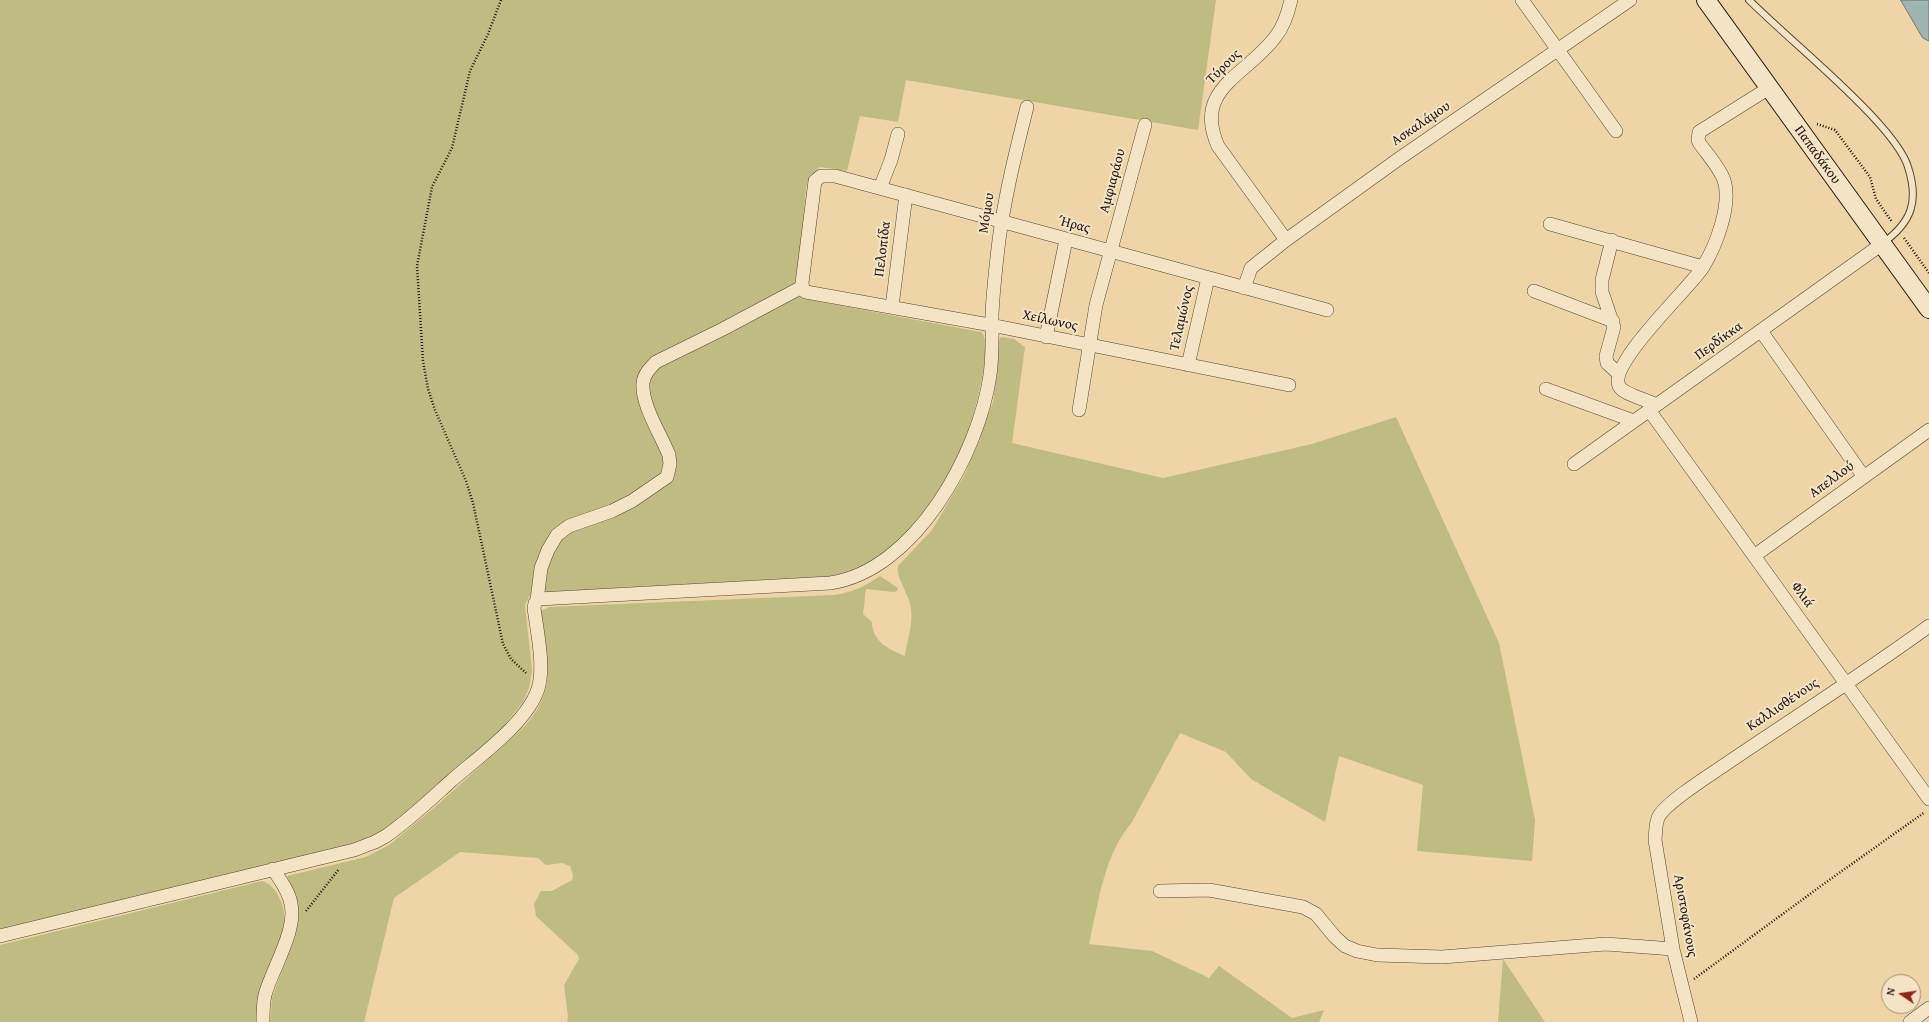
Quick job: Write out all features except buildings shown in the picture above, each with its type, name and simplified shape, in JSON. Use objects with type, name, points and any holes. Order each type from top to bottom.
[{"type":"street","name":"Τύρους","points":[[1286,240],[1218,146],[1213,134],[1211,118],[1212,107],[1217,94],[1277,36],[1288,12],[1291,0]]},
{"type":"street","points":[[1522,0],[1616,131]]},
{"type":"street","name":"Ασκαλάμου","points":[[1244,288],[1251,268],[1286,240],[1394,162],[1630,0]]},
{"type":"street","name":"Παπαδάκου","points":[[1706,0],[1929,309]]},
{"type":"street","points":[[1652,408],[1644,398],[1623,391],[1618,384],[1619,374],[1629,356],[1645,334],[1703,267],[1720,227],[1724,212],[1726,189],[1720,172],[1698,140],[1700,132],[1770,88]]},
{"type":"street","name":"Μόμου","points":[[537,600],[546,598],[844,581],[862,574],[897,550],[919,529],[936,506],[958,468],[971,440],[988,390],[992,364],[992,326],[1002,222],[1008,184],[1027,107]]},
{"type":"street","name":"Αμφιαράου","points":[[1079,410],[1096,305],[1144,125]]},
{"type":"street","points":[[880,188],[894,150],[898,134]]},
{"type":"street","name":"Ήρας","points":[[803,289],[815,181],[821,176],[830,176],[906,195],[1066,240],[1327,310]]},
{"type":"street","name":"Πελοπίδα","points":[[892,307],[906,195]]},
{"type":"street","points":[[1550,224],[1612,240],[1703,267]]},
{"type":"street","points":[[1046,336],[1066,240]]},
{"type":"street","points":[[1612,240],[1602,280],[1602,292],[1614,327],[1606,356],[1607,363],[1619,374]]},
{"type":"street","name":"Περδίκκα","points":[[1574,464],[1882,244]]},
{"type":"street","name":"Τελαμώνος","points":[[1188,365],[1208,278]]},
{"type":"street","points":[[0,936],[354,850],[375,842],[396,829],[501,737],[527,709],[539,684],[540,666],[534,608],[537,600],[541,568],[548,550],[558,535],[569,526],[612,511],[632,501],[667,477],[670,464],[668,455],[644,394],[643,382],[649,369],[656,362],[803,289]]},
{"type":"street","name":"Χείλωνος","points":[[803,289],[1289,385]]},
{"type":"street","points":[[1534,291],[1613,321]]},
{"type":"street","points":[[1760,331],[1864,477]]},
{"type":"street","points":[[1546,389],[1634,421]]},
{"type":"street","name":"Φλιά","points":[[1652,408],[1754,556],[1928,794]]},
{"type":"street","name":"Απελλού","points":[[1754,556],[1929,430]]},
{"type":"street","name":"Καλλισθένους","points":[[1659,816],[1693,787],[1846,683],[1865,672],[1929,626]]},
{"type":"street","name":"Αριστοφάνους","points":[[1659,816],[1656,823],[1655,840],[1673,949],[1691,1022]]},
{"type":"street","points":[[262,1022],[266,994],[288,933],[292,917],[291,902],[273,869]]},
{"type":"street","points":[[1160,891],[1209,890],[1303,907],[1316,914],[1335,937],[1348,948],[1377,955],[1442,957],[1606,944],[1673,949]]},
{"type":"street","points":[[1910,1022],[1929,1008]]},
{"type":"lane","points":[[1749,0],[1847,89],[1892,139],[1908,165],[1913,188],[1911,210],[1899,231],[1882,244]]},
{"type":"path","points":[[501,0],[488,34],[470,71],[452,148],[432,187],[417,266],[418,298],[423,361],[428,389],[435,410],[468,489],[503,644],[506,652],[517,666],[539,684]]},
{"type":"path","name":"Παπαδάκου","points":[[1815,122],[1838,134],[1870,177],[1878,203],[1929,273]]},
{"type":"path","points":[[1683,988],[1825,882],[1929,809]]},
{"type":"path","points":[[288,933],[354,850]]},
{"type":"shaded area","points":[[0,0],[1216,0],[1198,130],[906,80],[898,122],[860,116],[847,171],[820,167],[810,176],[807,183],[805,197],[803,234],[794,289],[796,294],[805,299],[981,332],[984,337],[986,346],[984,370],[974,412],[957,458],[930,504],[914,525],[896,544],[876,559],[854,571],[843,575],[820,579],[760,580],[534,593],[530,595],[525,605],[532,670],[529,688],[523,702],[502,728],[387,829],[365,841],[0,930]]},
{"type":"shaded area","points":[[1001,337],[1014,339],[1025,347],[1012,443],[1163,478],[1312,444],[1396,417],[1499,643],[1535,820],[1532,861],[1417,851],[1423,785],[1339,756],[1325,822],[1251,779],[1226,752],[1180,733],[1132,822],[1114,850],[1103,880],[1089,944],[1152,951],[1209,978],[1219,966],[1292,1018],[1324,1010],[1319,1022],[567,1022],[568,1016],[564,985],[579,959],[578,955],[536,916],[534,904],[541,891],[552,891],[572,880],[573,875],[570,866],[562,863],[546,865],[538,858],[460,852],[394,898],[364,1022],[270,1022],[272,998],[292,942],[296,898],[287,876],[366,857],[389,845],[435,807],[525,726],[536,711],[543,697],[547,684],[547,658],[541,611],[549,607],[834,595],[847,593],[880,576],[898,588],[897,591],[866,589],[863,614],[872,622],[875,634],[882,644],[905,656],[911,627],[911,610],[899,575],[898,566],[932,530],[965,474],[993,402],[998,365],[998,342]]},
{"type":"shaded area","points":[[262,881],[270,885],[278,895],[283,906],[284,916],[281,936],[262,988],[257,1022],[0,1022],[0,945]]},
{"type":"shaded area","points":[[1503,959],[1545,1022],[1498,1022]]},
{"type":"water","points":[[1901,0],[1929,0],[1929,41],[1923,38]]}]
